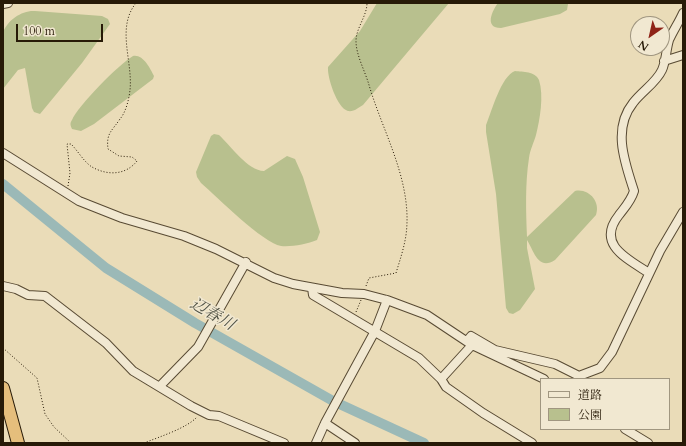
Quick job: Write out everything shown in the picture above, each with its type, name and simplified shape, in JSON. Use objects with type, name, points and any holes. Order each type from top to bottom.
[{"type":"highway","points":[[3,388],[18,443]]},
{"type":"street","points":[[3,4],[8,3]]},
{"type":"street","points":[[649,273],[622,254],[609,236],[611,226],[626,208],[634,191],[622,147],[622,131],[626,114],[633,103],[651,85],[661,71],[670,38],[683,13]]},
{"type":"street","points":[[664,61],[683,55]]},
{"type":"street","points":[[3,153],[79,201],[122,218],[184,236],[246,262],[274,278],[312,288],[342,293],[363,292],[427,315],[470,343],[542,378]]},
{"type":"street","points":[[441,379],[470,343],[471,336],[495,350],[555,364],[579,376],[600,368],[612,352],[660,250],[683,212]]},
{"type":"street","points":[[160,386],[202,341],[246,262]]},
{"type":"street","points":[[3,286],[16,289],[28,295],[45,296],[106,343],[133,371],[209,415],[219,416],[284,443]]},
{"type":"street","points":[[312,288],[313,295],[419,358],[441,379],[446,387],[483,413],[532,443]]},
{"type":"street","points":[[316,443],[324,423],[331,413],[375,331],[387,300]]},
{"type":"street","points":[[324,423],[355,443]]},
{"type":"street","points":[[627,430],[648,443]]},
{"type":"path","points":[[62,191],[68,186],[69,180],[67,144],[72,144],[93,167],[110,172],[123,172],[132,168],[137,161],[132,157],[119,156],[108,149],[106,140],[108,134],[124,113],[130,92],[131,71],[125,28],[131,9],[136,3]]},
{"type":"path","points":[[354,319],[369,278],[396,273],[404,246],[407,218],[405,194],[397,161],[373,102],[356,40],[367,3]]},
{"type":"path","points":[[3,348],[37,378],[45,414],[54,427],[71,443]]},
{"type":"path","points":[[144,443],[194,421],[202,411]]},
{"type":"green space","points":[[377,3],[449,3],[363,105],[354,110],[348,111],[340,104],[334,92],[331,85],[328,67],[360,31]]},
{"type":"green space","points":[[498,3],[568,4],[567,10],[560,14],[501,28],[496,27],[491,22],[492,14]]},
{"type":"green space","points":[[35,11],[102,16],[108,19],[110,24],[82,63],[40,114],[34,112],[32,108],[25,68],[18,70],[3,89],[3,32],[8,24],[20,14]]},
{"type":"green space","points":[[133,56],[140,57],[146,62],[154,76],[153,79],[94,124],[81,131],[72,129],[71,122],[82,105],[109,76]]},
{"type":"green space","points":[[515,71],[528,72],[535,75],[539,80],[541,93],[539,122],[530,155],[527,178],[527,237],[575,191],[589,194],[595,200],[597,210],[596,215],[555,260],[549,263],[544,263],[537,258],[527,240],[527,248],[535,289],[520,310],[513,314],[509,313],[506,308],[496,194],[486,125],[501,87],[510,74]]},
{"type":"green space","points":[[214,134],[219,135],[240,157],[258,170],[264,171],[287,156],[295,159],[303,177],[320,232],[317,240],[290,246],[281,246],[273,243],[252,228],[201,183],[196,172],[211,136]]},
{"type":"waterway","name":"辺春川","points":[[3,184],[106,268],[195,323],[333,401],[424,443]]}]
